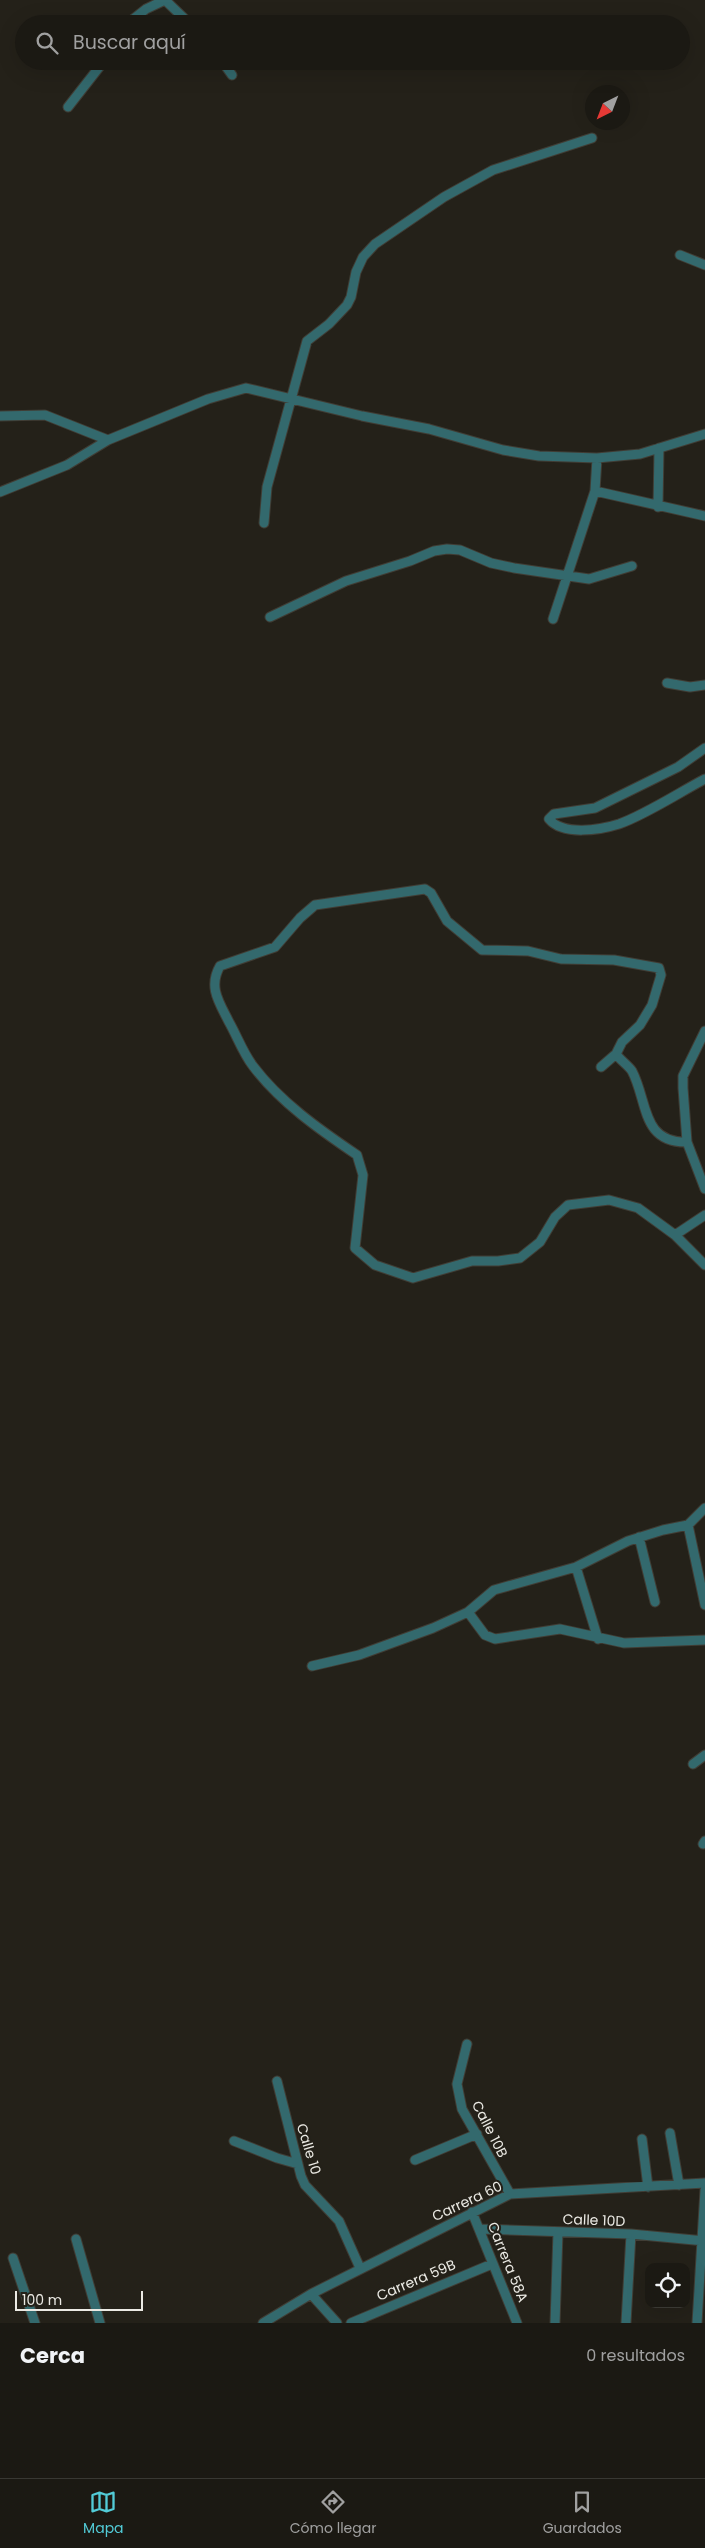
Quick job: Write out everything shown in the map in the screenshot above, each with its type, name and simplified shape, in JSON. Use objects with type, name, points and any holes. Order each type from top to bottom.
[{"type":"street","points":[[138,15],[165,0],[181,15]]},
{"type":"street","points":[[68,107],[97,70]]},
{"type":"street","points":[[228,70],[232,75]]},
{"type":"street","points":[[264,523],[267,487],[307,341],[315,332],[329,324],[347,305],[352,297],[356,272],[363,257],[376,244],[444,197],[493,170],[592,138]]},
{"type":"street","points":[[680,255],[705,265]]},
{"type":"street","points":[[0,492],[67,465],[108,440],[208,399],[246,388],[429,429],[503,450],[556,458],[597,458],[640,454],[705,434]]},
{"type":"street","points":[[0,416],[45,415],[108,440]]},
{"type":"street","points":[[658,507],[659,448]]},
{"type":"street","points":[[553,619],[595,491],[597,458]]},
{"type":"street","points":[[595,491],[658,507],[705,516]]},
{"type":"street","points":[[270,618],[346,581],[410,562],[434,551],[447,549],[460,550],[499,564],[568,576],[596,578],[632,566]]},
{"type":"street","points":[[667,684],[690,687],[705,685]]},
{"type":"street","points":[[705,748],[678,767],[595,808],[554,814],[549,819],[562,828],[581,829],[619,824],[705,779]]},
{"type":"street","points":[[601,1067],[616,1054],[622,1042],[640,1025],[652,1005],[661,975],[659,968],[614,960],[561,959],[528,951],[482,950],[447,921],[431,893],[425,889],[314,905],[275,947],[220,966],[215,975],[214,992],[251,1064],[271,1087],[312,1123],[358,1155],[362,1175],[355,1248],[375,1265],[413,1278],[472,1261],[498,1261],[520,1258],[540,1242],[555,1217],[568,1205],[609,1200],[638,1208],[676,1235],[705,1265]]},
{"type":"street","points":[[705,1031],[683,1076],[687,1142],[702,1172],[705,1189]]},
{"type":"street","points":[[616,1054],[632,1070],[648,1117],[658,1133],[672,1142],[687,1142]]},
{"type":"street","points":[[676,1235],[705,1215]]},
{"type":"street","points":[[312,1666],[358,1654],[433,1628],[468,1612],[494,1590],[576,1567],[639,1537],[688,1525],[705,1508]]},
{"type":"street","points":[[688,1525],[705,1605]]},
{"type":"street","points":[[639,1537],[656,1602]]},
{"type":"street","points":[[576,1567],[598,1639]]},
{"type":"street","points":[[468,1612],[486,1635],[495,1639],[560,1629],[598,1639],[624,1642],[705,1640]]},
{"type":"street","points":[[693,1764],[705,1755]]},
{"type":"street","name":"Calle 10B","points":[[467,2044],[457,2084],[462,2109],[510,2194]]},
{"type":"street","name":"Calle 10","points":[[277,2081],[305,2186],[339,2221],[360,2268]]},
{"type":"street","points":[[415,2160],[476,2134]]},
{"type":"street","points":[[670,2134],[679,2185]]},
{"type":"street","points":[[642,2139],[648,2187]]},
{"type":"street","points":[[234,2141],[298,2164]]},
{"type":"street","name":"Carrera 60","points":[[263,2323],[311,2294],[360,2268],[510,2194],[705,2183]]},
{"type":"street","points":[[697,2323],[704,2241],[705,2190]]},
{"type":"street","name":"Carrera 58A","points":[[472,2212],[481,2229],[492,2264],[516,2323]]},
{"type":"street","name":"Calle 10D","points":[[481,2229],[631,2234],[704,2241]]},
{"type":"street","points":[[555,2323],[558,2232]]},
{"type":"street","points":[[626,2323],[631,2234]]},
{"type":"street","points":[[76,2239],[100,2323]]},
{"type":"street","points":[[13,2258],[35,2323]]},
{"type":"street","name":"Carrera 59B","points":[[351,2323],[492,2264]]},
{"type":"street","points":[[311,2294],[337,2323]]}]
